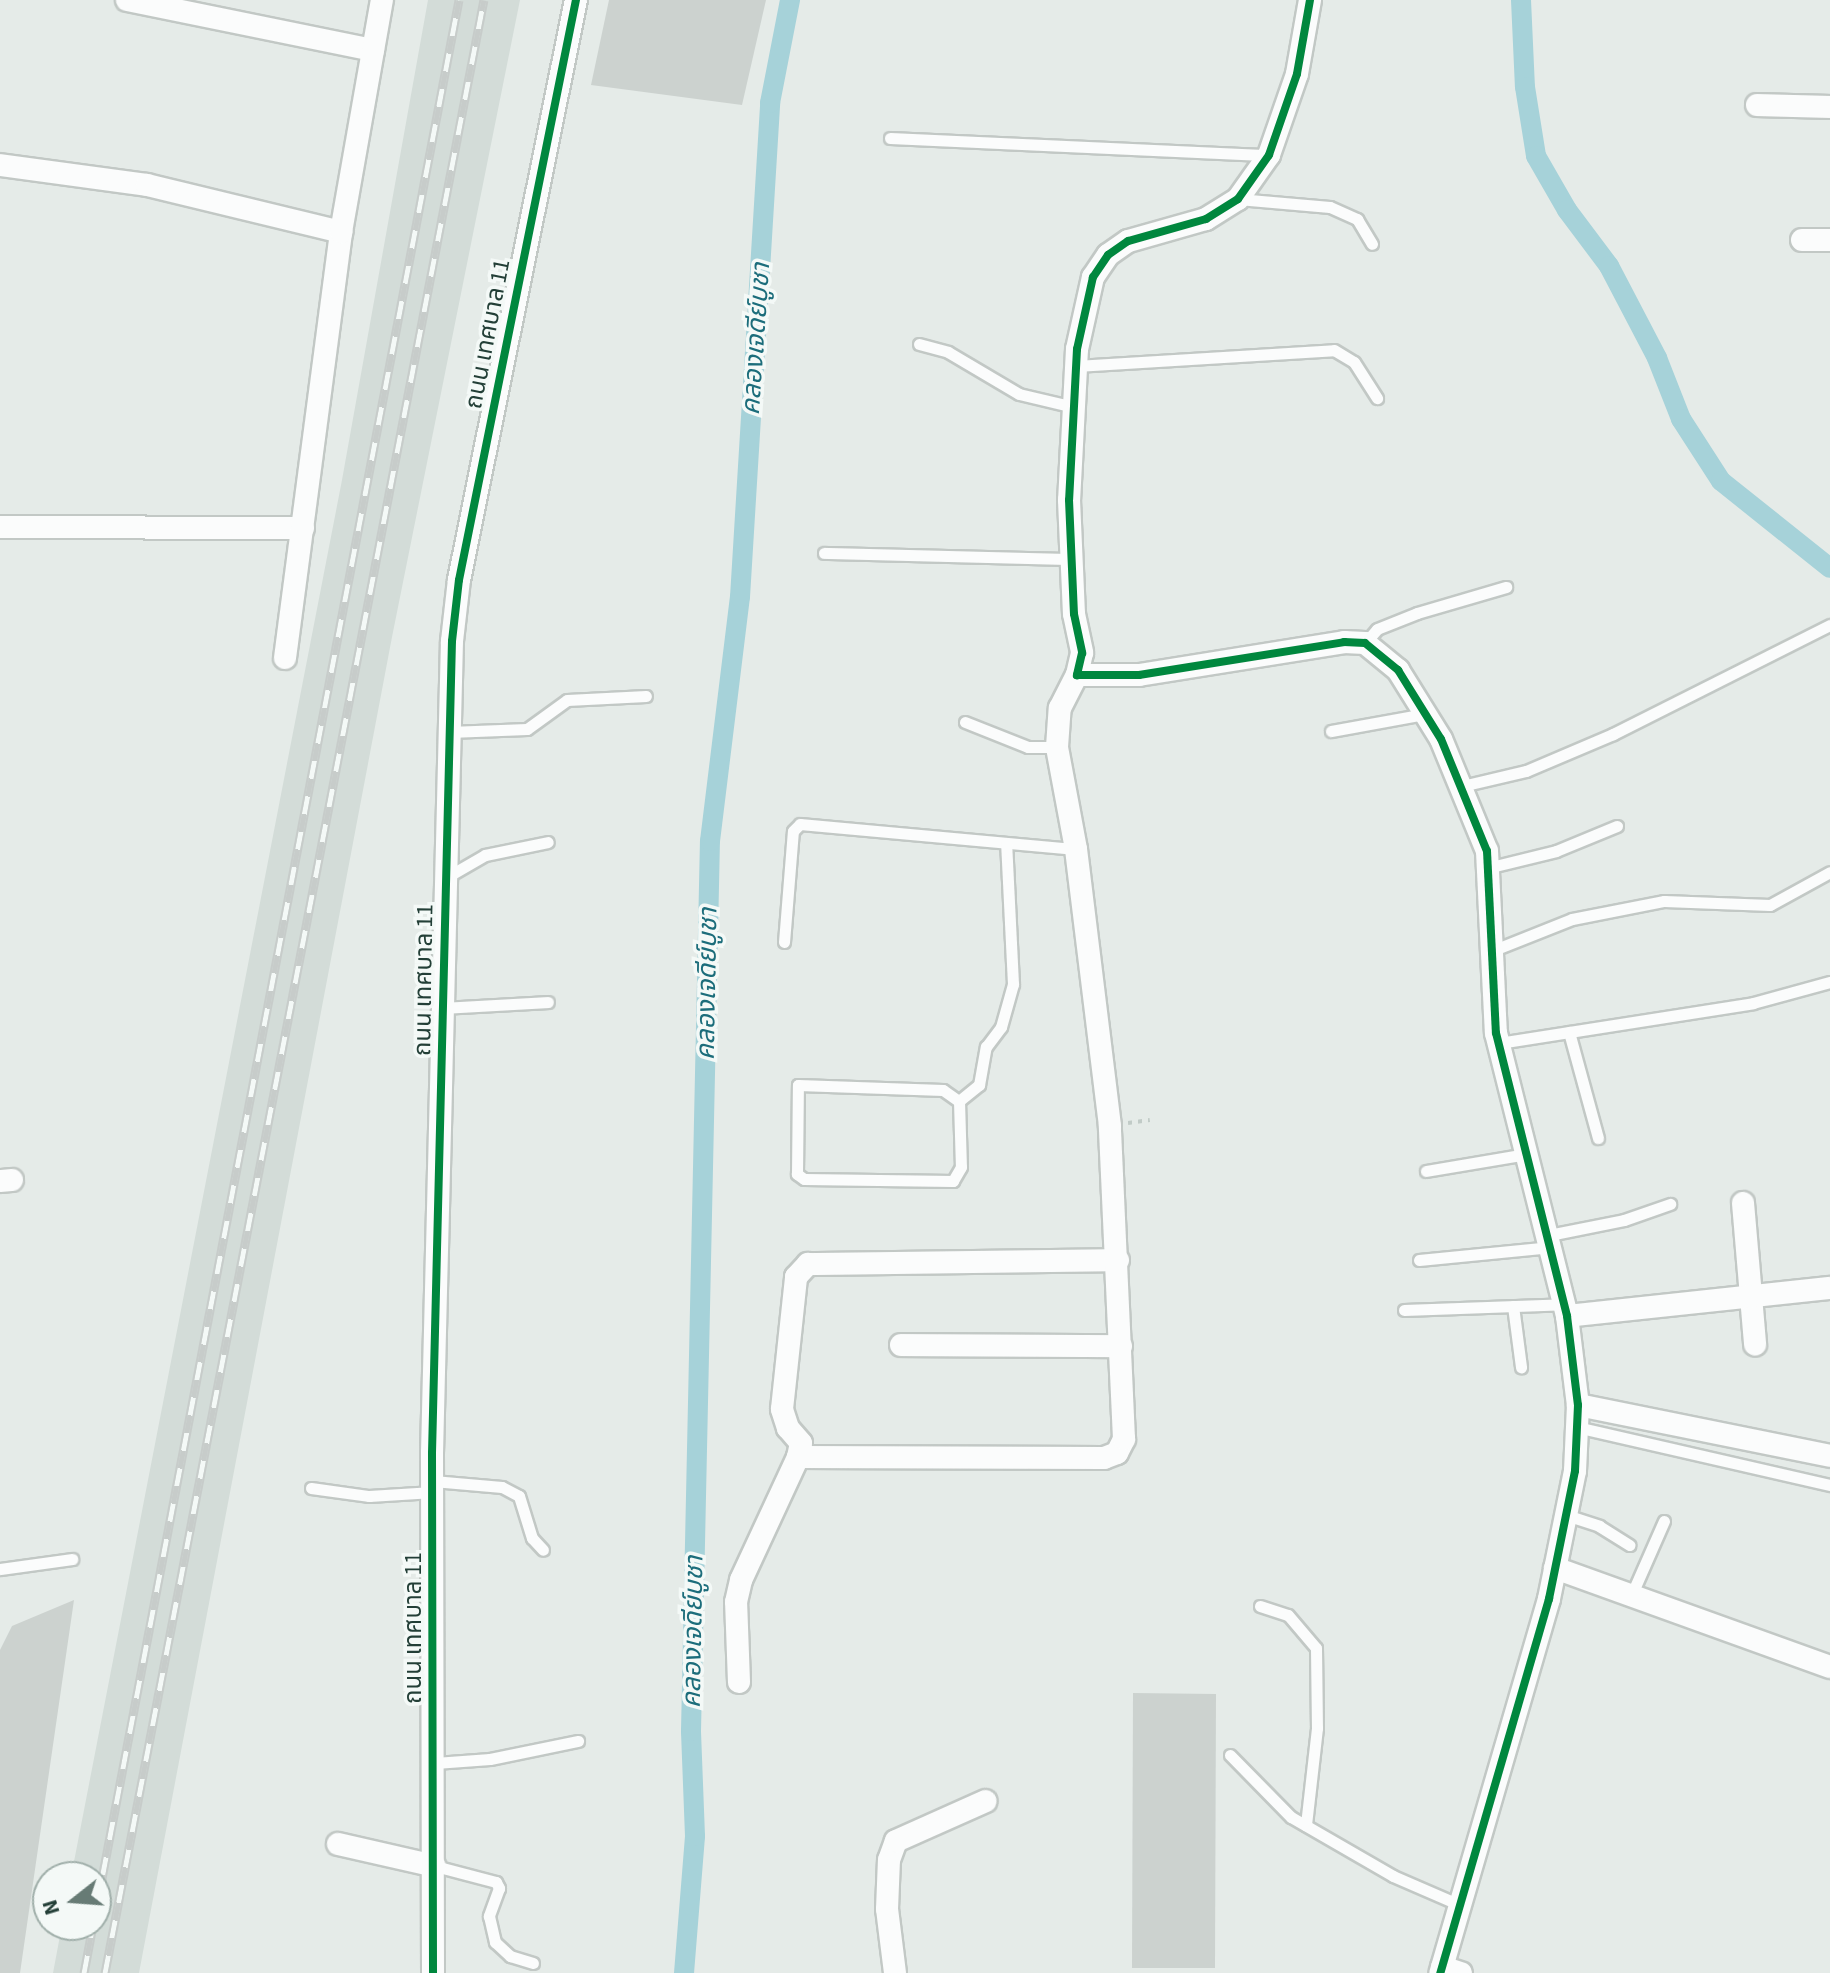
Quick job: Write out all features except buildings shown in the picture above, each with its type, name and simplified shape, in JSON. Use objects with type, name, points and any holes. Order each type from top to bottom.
[{"type":"street","points":[[127,0],[373,50]]},
{"type":"street","points":[[285,658],[341,232],[382,0]]},
{"type":"street","name":"ถนน เทศบาล 11","points":[[433,1973],[433,1486],[449,732],[459,580],[576,0]]},
{"type":"street","points":[[798,1457],[1104,1458],[1117,1453],[1124,1439],[1110,1126],[1076,849],[1057,747],[1060,708],[1077,675],[1082,653],[1072,559],[1076,366],[1093,277],[1108,255],[1128,241],[1206,219],[1238,199],[1269,155],[1297,74],[1310,0]]},
{"type":"street","points":[[1757,105],[1830,107]]},
{"type":"street","points":[[0,165],[147,185],[341,232]]},
{"type":"street","points":[[1802,240],[1830,240]]},
{"type":"street","points":[[0,527],[303,528]]},
{"type":"street","points":[[1077,675],[1139,675],[1344,642],[1365,643],[1398,670],[1425,714],[1462,786],[1487,851],[1488,953],[1499,1043],[1565,1310],[1577,1416],[1566,1515],[1555,1568],[1460,1905],[1447,1971]]},
{"type":"street","points":[[1743,1203],[1747,1295],[1755,1344]]},
{"type":"street","points":[[739,1682],[736,1602],[741,1580],[798,1457],[801,1443],[788,1428],[782,1409],[796,1277],[808,1264],[1118,1260]]},
{"type":"street","points":[[1565,1310],[1830,1288]]},
{"type":"street","points":[[901,1345],[1121,1346]]},
{"type":"street","points":[[1577,1416],[1830,1456]]},
{"type":"street","points":[[1555,1568],[1830,1667]]},
{"type":"street","points":[[895,1973],[887,1909],[889,1860],[896,1841],[986,1801]]},
{"type":"street","points":[[338,1844],[435,1866]]},
{"type":"lane","points":[[890,138],[1269,155]]},
{"type":"lane","points":[[1238,199],[1330,207],[1357,219],[1372,244]]},
{"type":"lane","points":[[919,344],[948,352],[1019,394],[1074,407]]},
{"type":"lane","points":[[1076,366],[1334,350],[1354,362],[1377,398]]},
{"type":"lane","points":[[824,553],[1072,559]]},
{"type":"lane","points":[[1365,643],[1377,629],[1417,613],[1506,587]]},
{"type":"lane","points":[[1462,786],[1526,771],[1613,734],[1830,625]]},
{"type":"lane","points":[[449,732],[527,729],[567,700],[646,696]]},
{"type":"lane","points":[[1331,731],[1425,714]]},
{"type":"lane","points":[[965,722],[1028,747],[1057,747]]},
{"type":"lane","points":[[784,942],[793,831],[800,824],[1076,849]]},
{"type":"lane","points":[[1486,868],[1556,851],[1617,826]]},
{"type":"lane","points":[[447,877],[485,855],[548,842]]},
{"type":"lane","points":[[959,1101],[979,1085],[986,1047],[1001,1027],[1013,984],[1006,843]]},
{"type":"lane","points":[[1488,953],[1572,919],[1664,901],[1770,905],[1830,872]]},
{"type":"lane","points":[[1499,1043],[1753,1003],[1830,982]]},
{"type":"lane","points":[[443,1008],[548,1002]]},
{"type":"lane","points":[[1569,1032],[1598,1138]]},
{"type":"lane","points":[[798,1085],[943,1090],[959,1101],[961,1167],[953,1181],[804,1179],[797,1174],[794,1093],[798,1085]]},
{"type":"lane","points":[[1426,1171],[1526,1154]]},
{"type":"lane","points":[[1419,1260],[1550,1241],[1670,1204]]},
{"type":"lane","points":[[1513,1306],[1521,1367]]},
{"type":"lane","points":[[1404,1310],[1513,1306],[1565,1310]]},
{"type":"lane","points":[[1577,1416],[1830,1485]]},
{"type":"lane","points":[[311,1488],[369,1496],[433,1486],[502,1487],[519,1496],[532,1538],[543,1550]]},
{"type":"lane","points":[[1566,1515],[1599,1526],[1629,1545]]},
{"type":"lane","points":[[1631,1596],[1664,1521]]},
{"type":"lane","points":[[0,1569],[72,1559]]},
{"type":"lane","points":[[1260,1606],[1288,1615],[1316,1648],[1317,1728],[1306,1825]]},
{"type":"lane","points":[[435,1763],[490,1759],[578,1741]]},
{"type":"lane","points":[[1230,1755],[1291,1817],[1393,1876],[1460,1905]]},
{"type":"lane","points":[[435,1866],[496,1882],[499,1888],[489,1916],[495,1942],[510,1956],[533,1963]]},
{"type":"shaded area","points":[[428,0],[520,0],[392,637],[139,1973],[53,1973],[59,1941],[112,1941],[112,1861],[74,1861],[342,480]]},
{"type":"waterway","name":"คลองเจดีย์บูชา","points":[[684,1973],[695,1836],[691,1731],[710,841],[740,597],[770,103],[790,0]]},
{"type":"waterway","points":[[1521,0],[1525,87],[1536,156],[1567,210],[1609,266],[1657,358],[1681,419],[1721,481],[1830,568]]},
{"type":"railway","points":[[105,1861],[459,0]]},
{"type":"railway","points":[[105,1973],[484,0]]},
{"type":"railway","points":[[84,1973],[90,1941]]},
{"type":"cycle path","points":[[433,1973],[432,1453],[452,641],[459,580],[576,0]]},
{"type":"cycle path","points":[[1310,0],[1297,74],[1269,155],[1238,199],[1206,219],[1128,241],[1108,255],[1093,277],[1077,349],[1069,500],[1074,614],[1082,653],[1077,675],[1139,675],[1344,642],[1365,643],[1398,670],[1441,739],[1487,851],[1496,1033],[1567,1316],[1578,1405],[1575,1471],[1549,1599],[1440,1973]]}]
